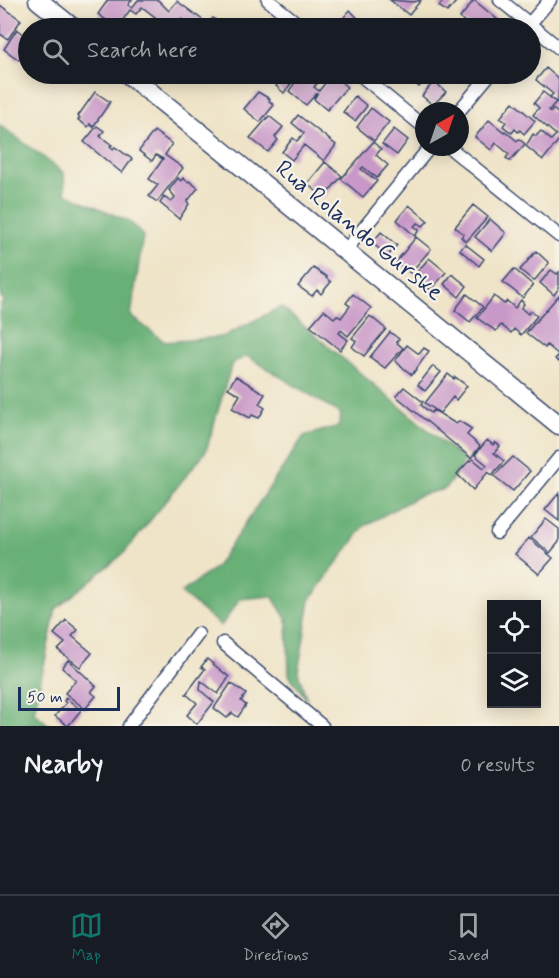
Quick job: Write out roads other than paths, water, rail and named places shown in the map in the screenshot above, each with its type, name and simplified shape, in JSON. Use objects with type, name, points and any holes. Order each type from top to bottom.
[{"type":"street","points":[[38,0],[60,18]]},
{"type":"street","points":[[268,0],[290,18]]},
{"type":"street","points":[[500,0],[519,18]]},
{"type":"street","points":[[535,18],[550,0]]},
{"type":"street","points":[[541,35],[559,48]]},
{"type":"street","name":"Rua Rolando Gurske","points":[[140,84],[559,425]]},
{"type":"street","points":[[372,84],[415,119]]},
{"type":"street","points":[[467,102],[482,84]]},
{"type":"street","points":[[345,251],[423,156]]},
{"type":"street","points":[[460,156],[559,236]]},
{"type":"street","points":[[497,533],[559,458]]},
{"type":"street","points":[[129,726],[198,634]]},
{"type":"street","points":[[224,643],[322,726]]}]
